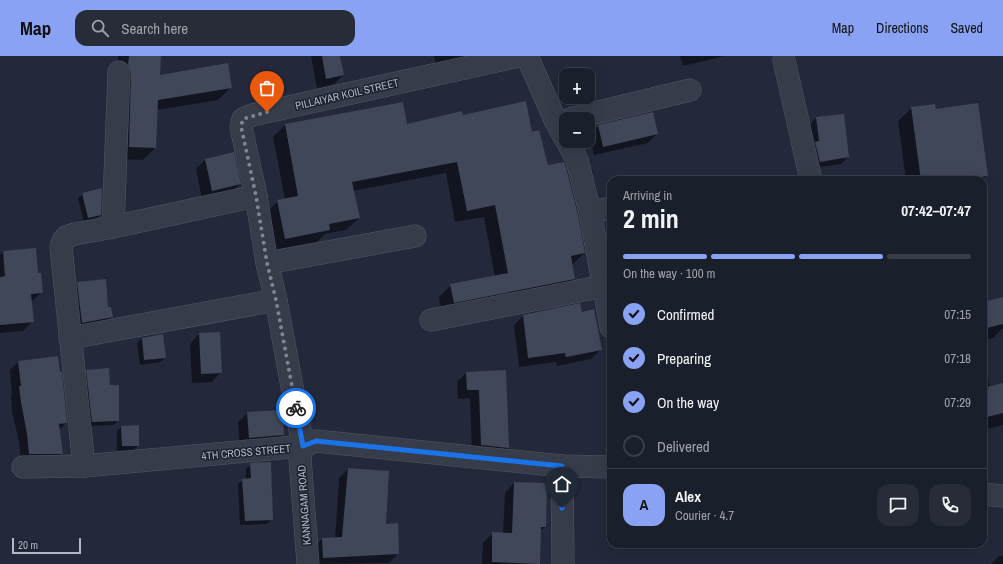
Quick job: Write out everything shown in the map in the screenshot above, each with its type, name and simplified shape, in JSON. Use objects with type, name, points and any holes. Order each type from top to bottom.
[{"type":"street","name":"PILLAIYAR KOIL STREET","points":[[303,446],[276,300],[267,263],[256,196],[241,126],[243,119],[252,115],[519,56]]},
{"type":"street","points":[[527,56],[559,117]]},
{"type":"street","points":[[784,60],[810,176]]},
{"type":"street","points":[[113,227],[119,72]]},
{"type":"street","points":[[595,119],[690,90]]},
{"type":"street","points":[[572,148],[590,212],[607,300]]},
{"type":"street","points":[[84,466],[61,247],[63,241],[75,234],[256,196]]},
{"type":"street","points":[[590,212],[607,209]]},
{"type":"street","points":[[267,263],[415,236]]},
{"type":"street","points":[[431,320],[604,286]]},
{"type":"street","points":[[70,338],[276,300]]},
{"type":"street","name":"4TH CROSS STREET","points":[[23,467],[84,466],[303,446],[316,441],[562,466],[607,467]]},
{"type":"street","name":"KANNAGAM ROAD","points":[[303,446],[300,458],[308,564]]},
{"type":"street","points":[[562,466],[563,564]]},
{"type":"street","points":[[987,494],[1003,496]]},
{"type":"building","points":[[129,56],[161,56],[160,75],[228,63],[232,88],[158,100],[156,148],[129,147],[131,72],[128,64]]},
{"type":"building","points":[[322,56],[340,56],[344,75],[326,79]]},
{"type":"building","points":[[526,101],[532,132],[539,130],[548,165],[564,162],[565,164],[578,215],[585,253],[571,256],[575,279],[454,303],[450,284],[508,273],[495,205],[467,211],[457,162],[352,182],[360,218],[329,224],[330,230],[285,239],[277,200],[298,196],[285,124],[403,102],[407,124],[462,111],[463,115]]},
{"type":"building","points":[[978,103],[988,176],[920,176],[911,107],[935,104],[936,109]]},
{"type":"building","points":[[653,112],[658,134],[603,147],[598,125]]},
{"type":"building","points":[[844,114],[849,157],[820,162],[815,142],[819,141],[816,117]]},
{"type":"building","points":[[234,152],[241,184],[212,191],[205,159]]},
{"type":"building","points":[[102,188],[101,215],[88,218],[82,193]]},
{"type":"building","points":[[36,248],[38,273],[41,273],[43,293],[31,294],[34,322],[0,325],[0,277],[5,276],[3,251]]},
{"type":"building","points":[[106,279],[108,307],[111,307],[113,317],[82,323],[77,282]]},
{"type":"building","points":[[1003,297],[1003,324],[987,328],[987,301]]},
{"type":"building","points":[[580,303],[582,312],[594,309],[602,350],[566,357],[565,353],[528,358],[523,315]]},
{"type":"building","points":[[220,332],[222,373],[201,374],[199,333]]},
{"type":"building","points":[[163,334],[166,358],[144,360],[142,338]]},
{"type":"building","points":[[58,356],[60,372],[62,372],[67,423],[59,424],[63,454],[29,454],[19,386],[21,386],[18,361]]},
{"type":"building","points":[[109,368],[110,385],[119,385],[119,421],[92,422],[86,370]]},
{"type":"building","points":[[506,370],[509,448],[481,445],[479,390],[467,390],[466,372]]},
{"type":"building","points":[[1003,383],[1003,413],[987,417],[987,387]]},
{"type":"building","points":[[283,410],[284,435],[249,438],[247,412]]},
{"type":"building","points":[[139,425],[139,446],[122,446],[121,426]]},
{"type":"building","points":[[271,462],[273,520],[245,521],[242,479],[251,478],[250,463]]},
{"type":"building","points":[[348,468],[389,471],[386,524],[398,523],[399,554],[323,558],[322,538],[342,537]]},
{"type":"building","points":[[514,482],[547,483],[546,527],[541,527],[540,564],[492,562],[492,532],[512,533]]},
{"type":"way so far","points":[[267,112],[252,115],[243,119],[241,126],[256,196],[267,263],[276,300],[296,408]]},
{"type":"route","points":[[296,408],[303,446],[316,441],[562,466],[562,508]]}]
